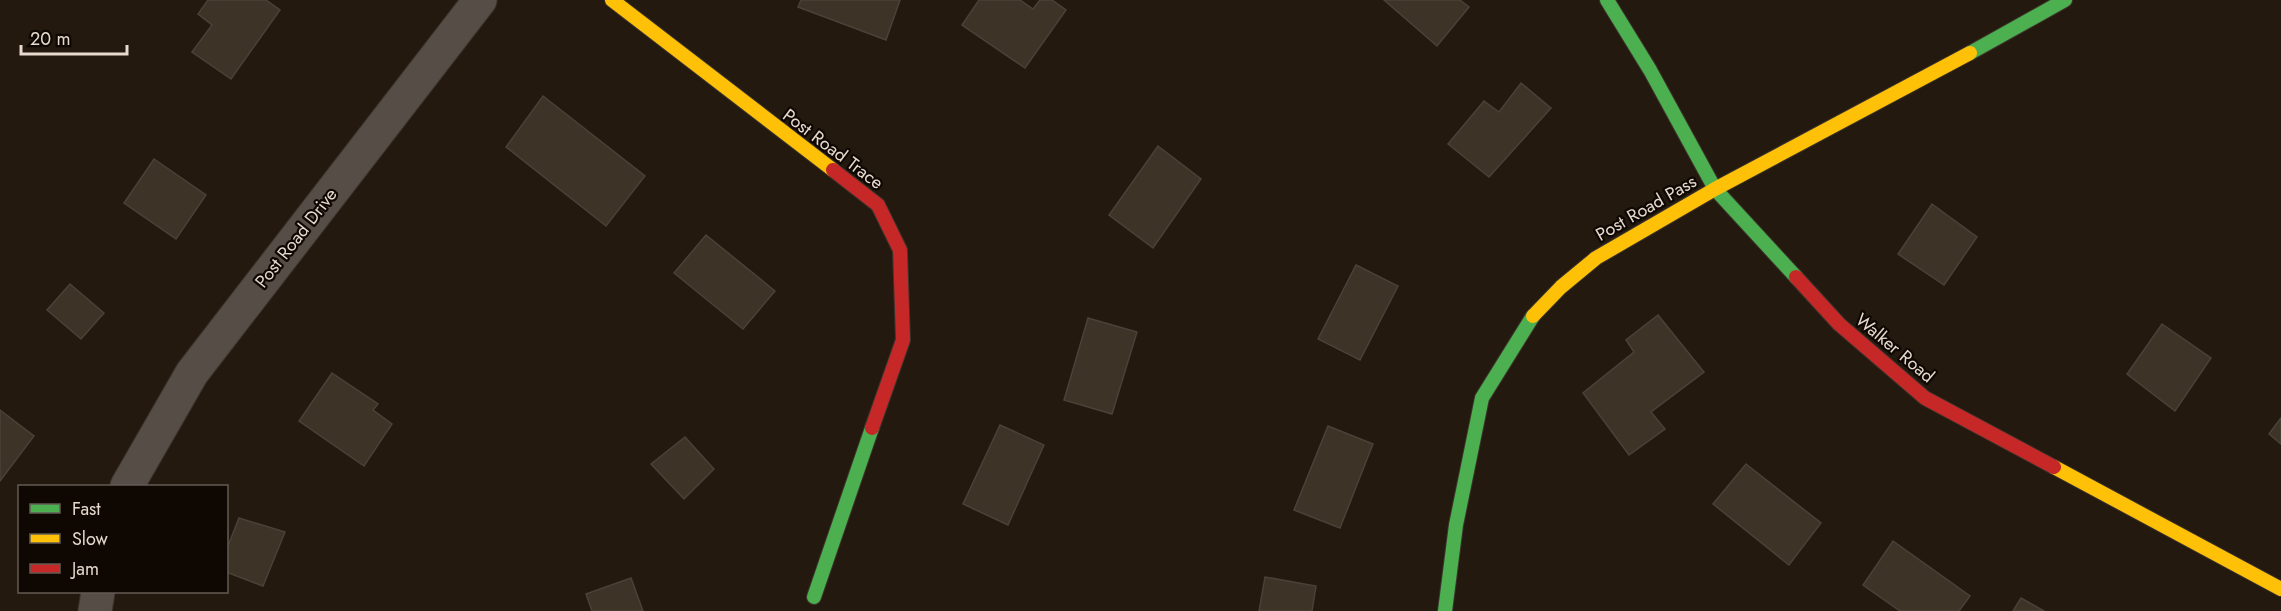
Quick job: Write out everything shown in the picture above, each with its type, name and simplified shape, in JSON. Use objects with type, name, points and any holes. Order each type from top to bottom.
[{"type":"street","name":"Post Road Drive","points":[[129,485],[192,373],[480,0]]},
{"type":"street","name":"Post Road Trace","points":[[612,0],[878,205],[900,250],[903,340],[814,597]]},
{"type":"street","name":"Walker Road","points":[[1607,0],[1650,70],[1715,189],[1839,324],[1924,398],[2281,589]]},
{"type":"street","name":"Post Road Pass","points":[[1445,611],[1456,525],[1482,398],[1532,317],[1596,258],[1715,189],[2065,0]]},
{"type":"street","points":[[95,611],[98,593]]},
{"type":"building","points":[[208,0],[266,0],[280,10],[231,79],[192,52],[212,25],[198,14]]},
{"type":"building","points":[[801,0],[900,0],[886,40],[798,7]]},
{"type":"building","points":[[979,0],[1020,0],[1033,9],[1040,0],[1052,0],[1066,10],[1025,68],[962,25]]},
{"type":"building","points":[[1384,0],[1460,0],[1469,7],[1437,46]]},
{"type":"building","points":[[1521,83],[1551,108],[1489,177],[1448,144],[1484,101],[1499,112]]},
{"type":"building","points":[[543,96],[645,176],[606,226],[506,147]]},
{"type":"building","points":[[1158,146],[1201,179],[1153,248],[1109,215]]},
{"type":"building","points":[[154,159],[206,195],[176,239],[124,203]]},
{"type":"building","points":[[1932,204],[1977,237],[1944,285],[1898,254]]},
{"type":"building","points":[[706,235],[775,291],[743,329],[674,273]]},
{"type":"building","points":[[1356,265],[1398,286],[1360,360],[1318,339]]},
{"type":"building","points":[[70,284],[104,313],[81,339],[47,310]]},
{"type":"building","points":[[1658,315],[1704,372],[1651,412],[1665,429],[1629,455],[1583,393],[1634,352],[1626,340]]},
{"type":"building","points":[[1088,318],[1137,332],[1112,414],[1064,400]]},
{"type":"building","points":[[2162,324],[2211,358],[2175,411],[2127,374]]},
{"type":"building","points":[[332,373],[378,404],[373,410],[392,424],[364,466],[299,421]]},
{"type":"building","points":[[0,410],[34,436],[0,481]]},
{"type":"building","points":[[2281,418],[2281,444],[2269,434]]},
{"type":"building","points":[[1000,425],[1044,445],[1008,525],[963,504]]},
{"type":"building","points":[[1328,426],[1373,444],[1340,528],[1294,510]]},
{"type":"building","points":[[685,437],[714,469],[684,499],[651,464]]},
{"type":"building","points":[[1746,464],[1821,523],[1789,565],[1713,504]]},
{"type":"building","points":[[239,518],[285,532],[263,586],[228,573],[228,546]]},
{"type":"building","points":[[1893,541],[1970,596],[1959,611],[1900,611],[1863,585]]},
{"type":"building","points":[[1265,577],[1316,586],[1312,611],[1259,611]]},
{"type":"building","points":[[631,578],[643,611],[592,611],[586,594]]},
{"type":"building","points":[[2021,598],[2044,611],[2013,611]]},
{"type":"traffic: fast","points":[[1607,0],[1650,70],[1715,189],[1796,277]]},
{"type":"traffic: fast","points":[[1970,53],[2065,0]]},
{"type":"traffic: fast","points":[[1445,611],[1456,525],[1482,398],[1533,316]]},
{"type":"traffic: fast","points":[[814,597],[872,428]]},
{"type":"traffic: slow","points":[[612,0],[833,170]]},
{"type":"traffic: slow","points":[[1533,316],[1561,287],[1596,258],[1715,189],[1970,53]]},
{"type":"traffic: slow","points":[[2054,467],[2281,589]]},
{"type":"traffic: jam","points":[[833,170],[878,205],[900,250],[903,340],[872,428]]},
{"type":"traffic: jam","points":[[1796,277],[1839,324],[1925,398],[2054,467]]}]
